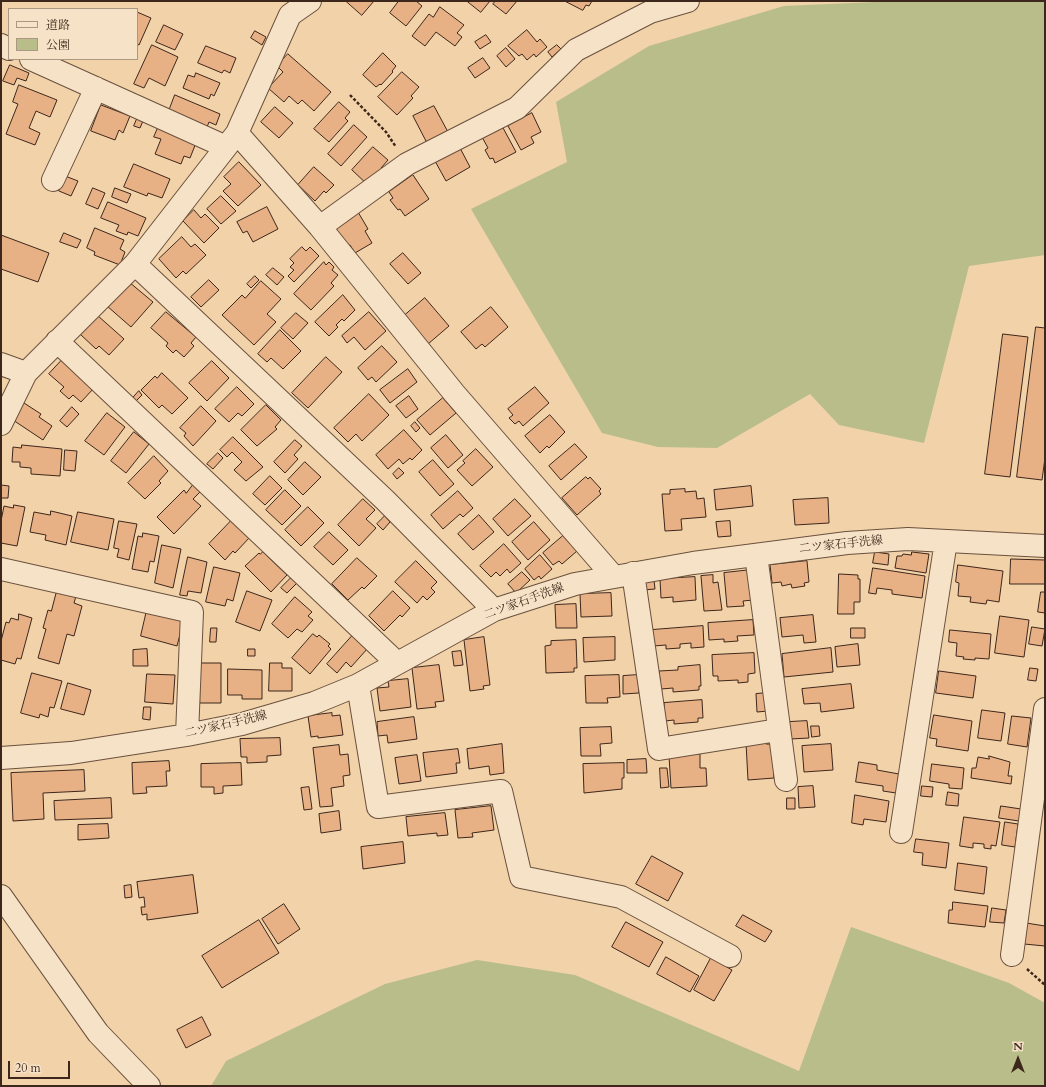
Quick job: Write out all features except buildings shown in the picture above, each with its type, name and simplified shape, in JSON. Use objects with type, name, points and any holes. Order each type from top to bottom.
[{"type":"street","points":[[1,424],[26,373],[135,264],[232,140],[289,8],[310,1]]},
{"type":"street","points":[[320,227],[407,164],[517,108],[576,50],[650,12],[688,1]]},
{"type":"street","points":[[33,60],[96,88],[232,140],[320,227],[454,393],[623,574],[659,749],[778,730]]},
{"type":"street","points":[[53,180],[96,88]]},
{"type":"street","points":[[135,264],[385,500],[494,610]]},
{"type":"street","points":[[57,341],[397,663]]},
{"type":"street","points":[[1,364],[26,373]]},
{"type":"street","name":"二ツ家石手洗線","points":[[1,758],[71,753],[187,735],[242,724],[306,705],[358,685],[494,610],[575,584],[623,574],[847,543],[908,539],[1045,546]]},
{"type":"street","points":[[901,832],[946,541]]},
{"type":"street","points":[[756,555],[778,730],[786,780]]},
{"type":"street","points":[[1,568],[192,612],[187,735]]},
{"type":"street","points":[[358,685],[378,807],[501,791],[521,877],[621,897],[730,956]]},
{"type":"street","points":[[1012,955],[1045,709]]},
{"type":"street","points":[[1,896],[98,1033],[148,1086]]},
{"type":"path","points":[[350,95],[386,132],[407,164]]},
{"type":"green space","points":[[898,1],[1045,1],[1045,255],[969,266],[924,443],[839,425],[810,394],[717,448],[658,447],[602,433],[471,209],[567,162],[556,102],[649,46],[784,6]]},
{"type":"green space","points":[[851,927],[1009,983],[1045,1003],[1045,1086],[211,1086],[226,1061],[385,984],[477,960],[575,975],[799,1071]]}]
